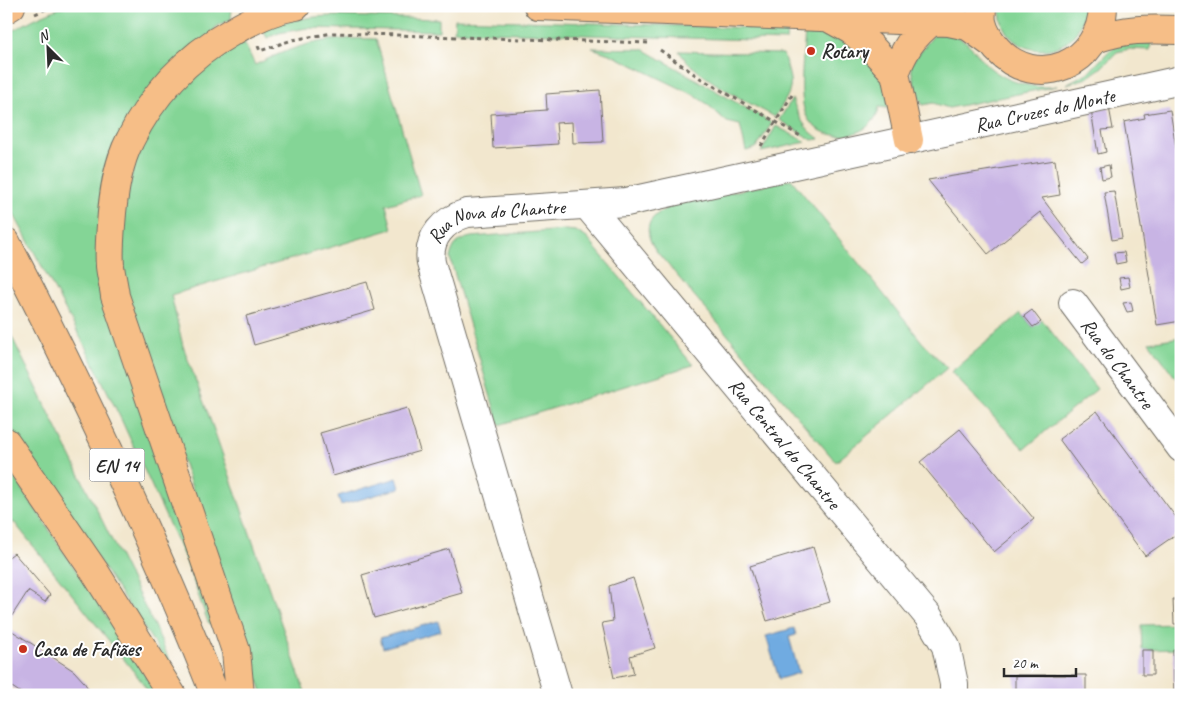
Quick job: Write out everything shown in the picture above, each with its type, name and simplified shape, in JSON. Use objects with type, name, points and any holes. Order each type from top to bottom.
[{"type":"main road","points":[[6,9],[11,6]]},
{"type":"main road","points":[[240,695],[236,651],[115,296],[110,265],[113,199],[118,176],[130,140],[162,89],[183,67],[220,39],[261,17],[296,6]]},
{"type":"main road","points":[[538,6],[949,22],[968,26],[990,42],[1004,57],[1022,67],[1044,70],[1064,66],[1082,55],[1095,39],[1103,20],[1103,6]]},
{"type":"main road","points":[[982,6],[982,22],[990,42]]},
{"type":"main road","points":[[828,17],[851,30],[870,46],[895,73],[909,140]]},
{"type":"main road","points":[[895,73],[912,39],[932,21]]},
{"type":"main road","points":[[1095,39],[1135,29],[1181,30]]},
{"type":"main road","name":"EN 14","points":[[6,242],[71,368],[137,510],[177,601],[215,695]]},
{"type":"main road","name":"EN 14","points":[[6,272],[102,463],[145,557],[202,695]]},
{"type":"main road","points":[[6,442],[95,572],[172,695]]},
{"type":"street","name":"Rua Cruzes do Monte","points":[[909,140],[1181,80]]},
{"type":"street","name":"Rua Nova do Chantre","points":[[558,695],[432,263],[430,252],[433,240],[441,227],[458,215],[467,213],[626,202],[909,140]]},
{"type":"street","name":"Rua Central do Chantre","points":[[587,205],[928,616],[946,646],[954,684],[954,695]]},
{"type":"street","name":"Rua do Chantre","points":[[1073,303],[1181,448]]},
{"type":"path","points":[[260,51],[292,40],[333,33],[649,43]]},
{"type":"path","points":[[660,50],[700,78],[810,142]]},
{"type":"path","points":[[758,150],[792,95]]},
{"type":"green space","points":[[64,6],[204,6],[232,9],[231,19],[216,27],[101,203],[213,624],[211,625],[208,622],[186,561],[121,419],[85,346],[6,200],[6,34]]},
{"type":"green space","points":[[1000,6],[1084,6],[1080,26],[1070,39],[1056,47],[1040,50],[1025,47],[1012,38],[1003,25]]},
{"type":"green space","points":[[338,16],[439,19],[439,31],[307,28],[279,33],[267,38],[262,28],[300,19]]},
{"type":"green space","points":[[455,19],[787,29],[786,41],[454,31]]},
{"type":"green space","points":[[805,30],[816,30],[841,37],[868,62],[883,83],[887,94],[888,108],[879,107],[875,118],[868,126],[858,132],[847,135],[835,135],[824,132],[814,126],[807,117],[802,99]]},
{"type":"green space","points":[[934,35],[952,35],[959,38],[969,45],[992,69],[1018,83],[1038,87],[1057,86],[949,108],[933,103],[923,105],[917,95],[910,64]]},
{"type":"green space","points":[[242,38],[255,65],[286,51],[314,43],[342,39],[376,39],[421,195],[386,205],[392,229],[171,295],[183,346],[306,695],[263,695],[127,298],[121,263],[123,215],[135,160],[157,117],[187,79]]},
{"type":"green space","points":[[1151,43],[1150,50],[1129,49],[1117,52],[1102,67],[1087,78],[1066,84],[1089,72],[1109,51],[1120,44]]},
{"type":"green space","points":[[592,48],[643,49],[772,123],[756,148],[746,151],[740,125],[727,122],[706,103],[692,94],[612,55]]},
{"type":"green space","points":[[679,51],[783,54],[789,74],[789,93],[775,117],[709,79],[687,61]]},
{"type":"green space","points":[[792,99],[803,122],[820,139],[812,140],[779,120]]},
{"type":"green space","points":[[776,126],[806,142],[761,152]]},
{"type":"green space","points":[[791,179],[922,342],[947,368],[836,462],[657,252],[652,244],[648,230],[654,217],[677,204]]},
{"type":"green space","points":[[565,230],[576,231],[587,238],[693,365],[499,425],[450,258],[451,253],[457,243],[471,237]]},
{"type":"green space","points":[[1021,313],[1033,327],[1042,320],[1097,389],[1024,449],[951,372]]},
{"type":"green space","points":[[6,325],[160,638],[175,674],[6,423]]},
{"type":"green space","points":[[1181,337],[1181,385],[1149,342]]},
{"type":"green space","points":[[6,464],[158,695],[150,695],[142,682],[14,522],[6,529]]},
{"type":"green space","points":[[1181,624],[1181,649],[1142,650],[1141,625]]},
{"type":"water","points":[[397,478],[400,488],[341,505],[338,496]]},
{"type":"water","points":[[438,621],[441,631],[383,648],[380,638]]},
{"type":"water","points":[[794,628],[796,635],[789,637],[799,673],[779,679],[766,636]]},
{"type":"building","points":[[600,90],[603,142],[573,143],[572,122],[556,123],[558,144],[493,148],[491,114],[547,110],[546,94]]},
{"type":"building","points":[[1109,107],[1113,129],[1102,130],[1106,152],[1098,154],[1091,110]]},
{"type":"building","points":[[1170,110],[1181,179],[1181,321],[1157,325],[1124,122],[1145,118],[1144,114]]},
{"type":"building","points":[[1055,160],[1060,195],[1042,198],[1088,259],[1082,264],[1040,212],[988,254],[928,180]]},
{"type":"building","points":[[1109,165],[1111,177],[1102,179],[1100,167]]},
{"type":"building","points":[[1114,191],[1122,238],[1112,240],[1104,192]]},
{"type":"building","points":[[1124,252],[1126,262],[1116,264],[1114,253]]},
{"type":"building","points":[[1128,277],[1130,287],[1121,289],[1119,278]]},
{"type":"building","points":[[367,282],[375,310],[254,345],[246,316]]},
{"type":"building","points":[[1131,302],[1133,311],[1127,312],[1123,303]]},
{"type":"building","points":[[1032,310],[1041,322],[1033,327],[1024,316]]},
{"type":"building","points":[[407,408],[420,451],[333,476],[320,433]]},
{"type":"building","points":[[1097,411],[1181,524],[1181,531],[1145,556],[1059,439]]},
{"type":"building","points":[[960,429],[1034,519],[994,552],[920,462]]},
{"type":"building","points":[[813,547],[830,602],[767,621],[750,566]]},
{"type":"building","points":[[449,549],[462,593],[374,618],[362,575]]},
{"type":"building","points":[[14,553],[50,595],[45,602],[28,591],[6,625],[6,559]]},
{"type":"building","points":[[633,578],[655,648],[630,656],[634,674],[614,678],[602,623],[613,621],[609,586]]},
{"type":"building","points":[[1173,599],[1181,599],[1181,624],[1174,624]]},
{"type":"building","name":"Casa de Fafiães","points":[[6,627],[74,671],[92,695],[24,695],[6,683]]},
{"type":"building","points":[[1181,649],[1181,695],[1174,695],[1173,650]]},
{"type":"building","points":[[1142,650],[1153,650],[1153,675],[1142,675]]},
{"type":"building","points":[[1015,675],[1086,675],[1086,695],[1015,695]]},
{"type":"place","name":"Rotary","points":[[811,51]]},
{"type":"place","name":"Casa de Fafiães","points":[[23,649]]}]
